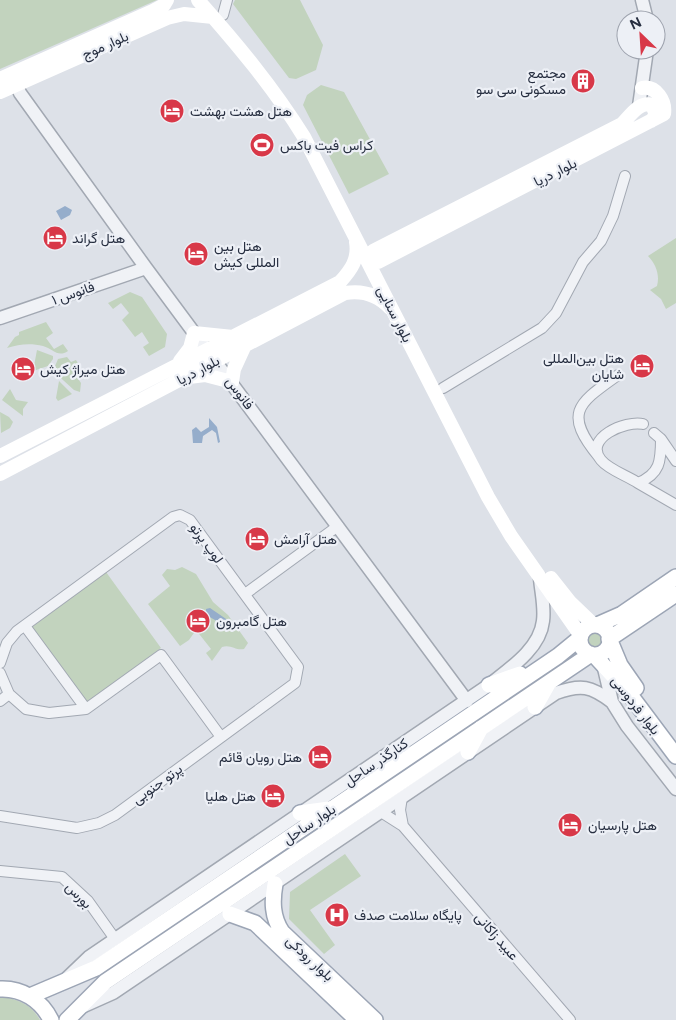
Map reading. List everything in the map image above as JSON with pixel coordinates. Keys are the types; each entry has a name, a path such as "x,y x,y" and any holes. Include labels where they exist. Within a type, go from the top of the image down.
{"main road":[{"name":"بلوار موج","path":"0,92 9,79 153,11 164,5 167,0"},
{"name":"بلوار سنایی","path":"198,0 218,16 277,80 312,132 442,388 518,531 570,602 596,625"},
{"name":"بلوار سنایی","path":"210,0 218,16 281,100 304,137 488,497 580,637"},
{"name":"بلوار موج","path":"9,79 167,18 184,14 218,16"},
{"path":"642,88 651,87 655,89 664,108 664,114 650,122"},
{"path":"639,106 645,104 652,105 656,115 650,122"},
{"name":"بلوار دریا","path":"544,171 622,124 639,106"},
{"name":"بلوار دریا","path":"376,257 544,171 650,122"},
{"name":"بلوار دریا","path":"239,341 340,282 350,272 357,257 354,234"},
{"name":"بلوار دریا","path":"0,456 177,364 211,355 345,293 355,291 371,294 385,303 394,313"},
{"path":"177,364 190,348 194,333 239,341 232,382 205,375 184,378"},
{"name":"بلوار دریا","path":"0,474 184,378 211,355"},
{"path":"676,577 622,614 584,629 580,637 581,646 596,658 603,652 609,640 676,594"},
{"path":"596,625 605,629 609,640"},
{"name":"بلوار ساحل","path":"30,996 60,985 96,968 542,666 580,637"},
{"name":"بلوار فردوسی","path":"609,640 620,665 676,741"},
{"name":"بلوار ساحل","path":"72,1015 105,982 482,726 548,683 596,658"},
{"name":"بلوار فردوسی","path":"596,658 676,756"},
{"path":"489,685 542,666"},
{"path":"535,707 548,683"},
{"path":"468,752 482,726"},
{"path":"300,814 332,808"},
{"path":"260,928 261,923 266,918 274,920 273,898 275,884"},
{"name":"بلوار رودکی","path":"230,914 250,920 260,928 357,1020"},
{"name":"بلوار رودکی","path":"274,920 288,938 375,1020"},
{"path":"1,988 18,991 30,996 45,1009 51,1020"}],"street":[{"path":"218,16 227,0"},
{"path":"639,106 646,60"},
{"name":"فانوس","path":"9,79 146,268 466,701"},
{"path":"442,388 542,328 556,313 583,262 601,241 614,216 625,176"},
{"name":"فانوس ۱","path":"0,318 146,268"},
{"path":"618,375 584,399 579,411 580,430 602,461 676,506"},
{"path":"602,461 597,450 597,444 603,437 620,426 630,423 643,424"},
{"path":"638,483 649,478 654,473 661,454 657,436 676,461"},
{"name":"لوپ پرتو","path":"0,663 7,643 25,626 173,517 180,515 190,520 298,667 295,683"},
{"path":"244,594 338,526"},
{"name":"کنارگذر ساحل","path":"60,985 89,957 489,685 529,650 541,629 543,619 540,578"},
{"path":"25,626 86,709"},
{"path":"0,673 4,697 34,712 49,713 86,709 161,655 222,737"},
{"path":"596,658 612,702 676,789"},
{"name":"پرتو جنوبی","path":"0,816 77,828 99,823 115,815 295,683"},
{"path":"72,1015 113,993 556,693 573,687 585,687 599,692 612,702"},
{"path":"402,797 400,810 403,826"},
{"name":"عبید زاکانی","path":"381,812 403,826 570,1020"},
{"name":"بورس","path":"0,871 62,877 88,901 115,939"}],"green space":[{"path":"0,0 157,0 0,69"},
{"path":"235,0 300,0 323,45 316,70 296,79 289,78 233,4"},
{"path":"321,85 344,92 389,174 349,194 303,105 307,95"},
{"path":"676,238 676,303 666,309 661,299 650,290 657,286 658,274 648,256"},
{"path":"130,292 142,297 167,334 165,347 149,356 143,347 149,343 142,332 135,337 122,320 129,313 121,303 113,309 108,303"},
{"path":"46,322 53,333 46,338 54,349 63,344 68,351 61,354 43,346 30,344 7,348 15,337 19,335 19,332"},
{"path":"37,350 53,356 53,359 48,366 33,371"},
{"path":"67,357 71,362 76,360 81,368 74,373 81,383 80,392 74,390 53,371 58,359"},
{"path":"59,381 72,394 58,401 56,398"},
{"path":"10,389 16,400 28,402 23,409 23,416 2,400"},
{"path":"0,412 9,417 13,422 10,428 1,433"},
{"path":"182,567 196,574 213,602 228,615 248,643 244,649 228,646 222,647 212,661 206,653 211,649 196,630 189,640 180,646 148,604 170,586 162,575 167,569 175,570"},
{"path":"106,572 161,648 87,703 32,627"},
{"path":"592,633 598,633 603,638 601,647 592,649 587,644 587,638"},
{"path":"345,854 361,876 310,910 335,945 324,954 289,919 290,892"},
{"path":"0,997 23,1003 33,1010 40,1020 0,1020"}],"water":[{"path":"65,206 72,210 70,215 61,220 56,211"},
{"path":"209,418 217,427 220,442 218,443 216,433 212,430 203,436 202,443 193,443 192,430 196,427 201,432 209,427"},
{"path":"210,608 229,621 228,629 221,630 215,620 206,615 206,609"}],"place":[{"name":"مجتمع مسکونی سی سو","path":"583,81"},
{"name":"هتل هشت بهشت","path":"172,111"},
{"name":"کراس فیت باکس","path":"262,145"},
{"name":"هتل گراند","path":"55,238"},
{"name":"هتل بین المللی کیش","path":"196,254"},
{"name":"هتل بین‌المللی شایان","path":"642,366"},
{"name":"هتل میراژ کیش","path":"23,369"},
{"name":"هتل آرامش","path":"257,539"},
{"name":"هتل گامبرون","path":"198,621"},
{"name":"هتل رویان قائم","path":"320,757"},
{"name":"هتل هلیا","path":"273,796"},
{"name":"هتل پارسیان","path":"570,825"},
{"name":"پایگاه سلامت صدف","path":"337,915"}]}
